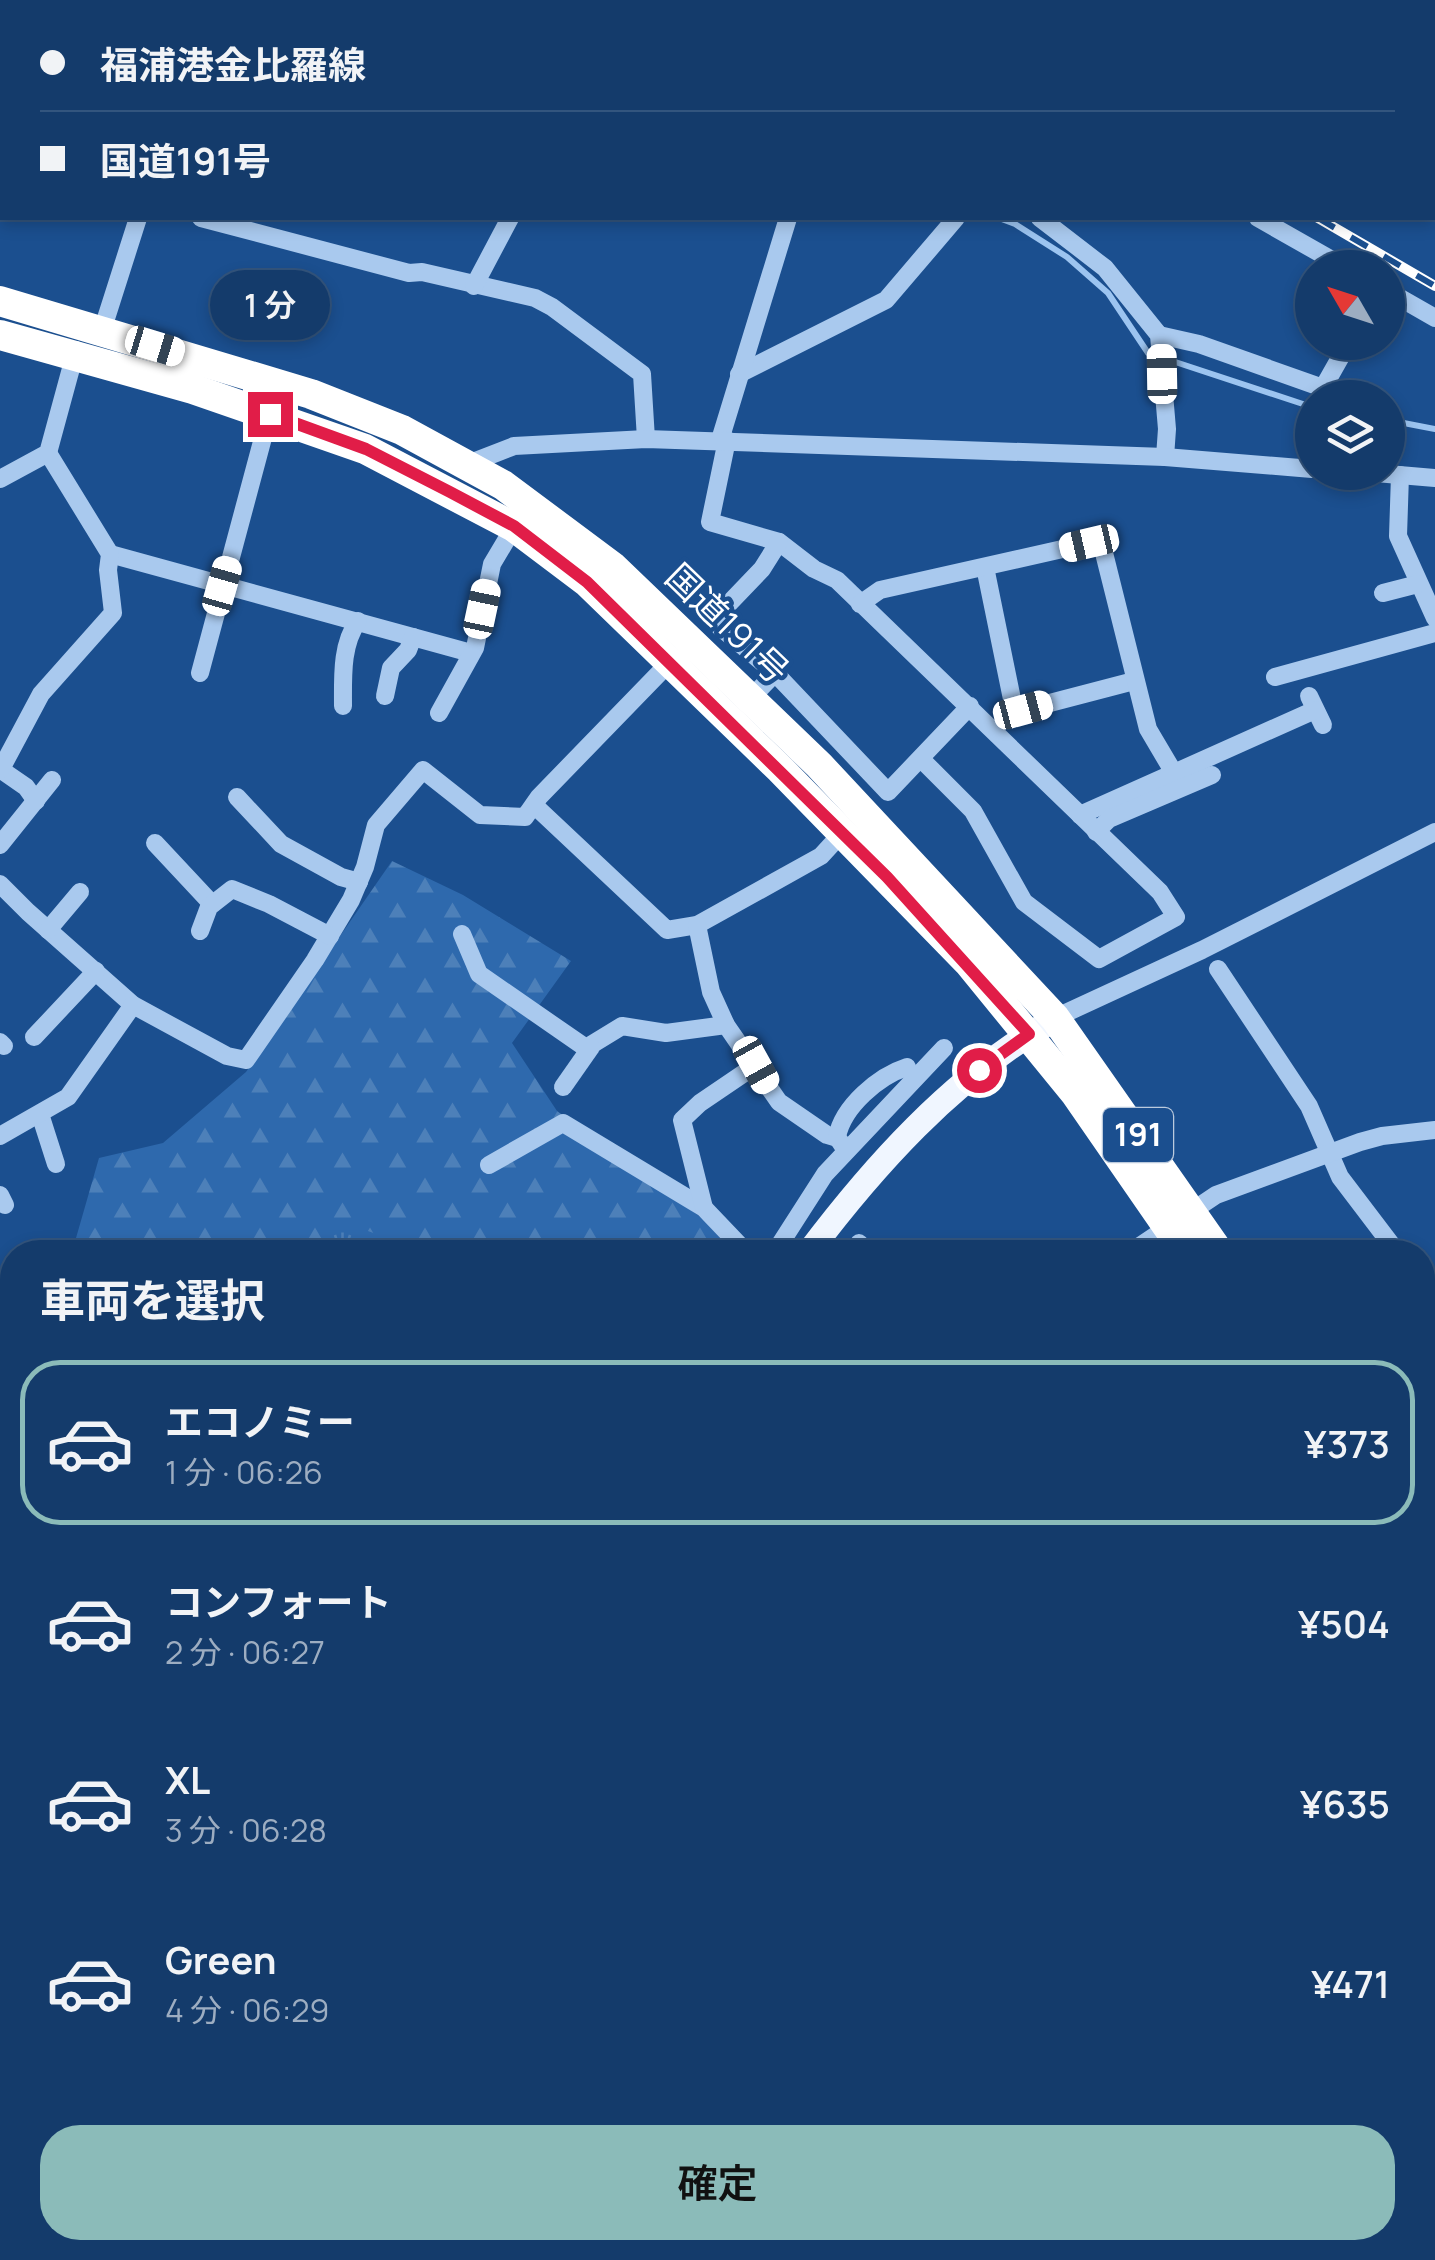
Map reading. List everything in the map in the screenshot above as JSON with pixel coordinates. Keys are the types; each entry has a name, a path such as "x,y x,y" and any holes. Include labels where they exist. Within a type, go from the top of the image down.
{"highway":[{"name":"国道191号","path":"0,302 277,383 402,430 468,464 613,567 751,698 967,920 1042,1026 1075,1093 1180,1219 1205,1240"},
{"name":"国道191号","path":"0,334 270,414 366,449 514,526 587,582 843,832 968,964 1042,1026"},
{"name":"国道191号","path":"1180,1219 1183,1240"}],"main road":[{"path":"818,1240 842,1208 979,1070 1042,1026"}],"street":[{"path":"0,480 48,453 75,355 93,328 137,220"},
{"path":"209,220 409,273 422,272 536,298 642,374 646,440"},
{"path":"474,286 509,220"},
{"path":"787,220 738,374 710,522 779,542 814,569 837,580 1160,892 1176,917 1099,959 1024,902 981,823 922,760"},
{"path":"738,374 886,300 954,220"},
{"path":"1043,220 1104,268 1160,341 1167,429 1165,457"},
{"path":"1262,220 1314,250"},
{"path":"1405,301 1435,318"},
{"path":"1160,341 1199,344 1323,388 1339,360"},
{"path":"200,672 277,383"},
{"path":"450,492 468,464 514,446 646,440 1165,457 1295,467"},
{"path":"36,801 26,787 1,768 41,694 112,612 110,554 48,453"},
{"path":"1405,475 1435,478"},
{"path":"1400,490 1398,536 1435,618"},
{"path":"439,714 476,648 492,564 514,526"},
{"path":"779,542 762,569 716,617 719,626 776,673 888,792 970,706"},
{"path":"860,604 880,590 1089,543 1102,545 1148,729 1174,773"},
{"path":"110,554 470,653"},
{"path":"985,567 1013,704 1023,710 1134,681"},
{"path":"1383,592 1418,584"},
{"path":"343,706 343,668 350,632 358,621"},
{"path":"1275,676 1435,632"},
{"path":"384,696 391,668 408,650 413,637"},
{"path":"0,884 134,1005 227,1056 246,1060 330,936 359,882 376,825 423,770 480,815 524,817 670,662"},
{"path":"751,698 776,673"},
{"path":"1080,815 1316,710"},
{"path":"1096,832 1109,819 1212,775"},
{"path":"0,845 52,780"},
{"path":"238,797 280,844 341,877 359,882"},
{"path":"534,805 668,930 697,925 821,856 843,832"},
{"path":"1042,1026 1435,832"},
{"path":"155,843 212,904"},
{"path":"200,931 212,904 232,889 330,936"},
{"path":"48,930 80,892"},
{"path":"697,925 711,992 726,1024 778,1102 842,1145"},
{"path":"462,934 480,974 590,1048"},
{"path":"1218,969 1310,1106 1340,1177 1388,1240"},
{"path":"34,1036 96,971"},
{"path":"0,1136 60,1103 76,1088 134,1005"},
{"path":"669,1044 698,1038 726,1024"},
{"path":"563,1087 590,1048 605,1034 622,1026 666,1033 726,1024"},
{"path":"783,1240 842,1145 878,1118 940,1051 923,1055 873,1108 878,1118 901,1146"},
{"path":"704,1208 682,1120 756,1065"},
{"path":"842,1145 840,1124 858,1102 886,1074 908,1068"},
{"path":"40,1114 56,1164"},
{"path":"489,1165 563,1123 704,1208 735,1240"},
{"path":"1148,1240 1216,1196 1382,1136 1435,1130"}],"green space":[{"path":"392,861 463,895 571,961 512,1043 557,1111 703,1219 722,1240 75,1240 99,1158 163,1143 246,1072"},
{"path":"343,1222 387,1240 321,1240"}],"waterway":[{"path":"1004,220 1067,257 1108,293 1148,353 1295,401"},
{"path":"1405,423 1435,429"}],"railway":[{"path":"1321,220 1435,286"}],"route":[{"path":"270,414 366,449 450,492 514,526 587,582 887,877 1029,1034 979,1070"}]}
